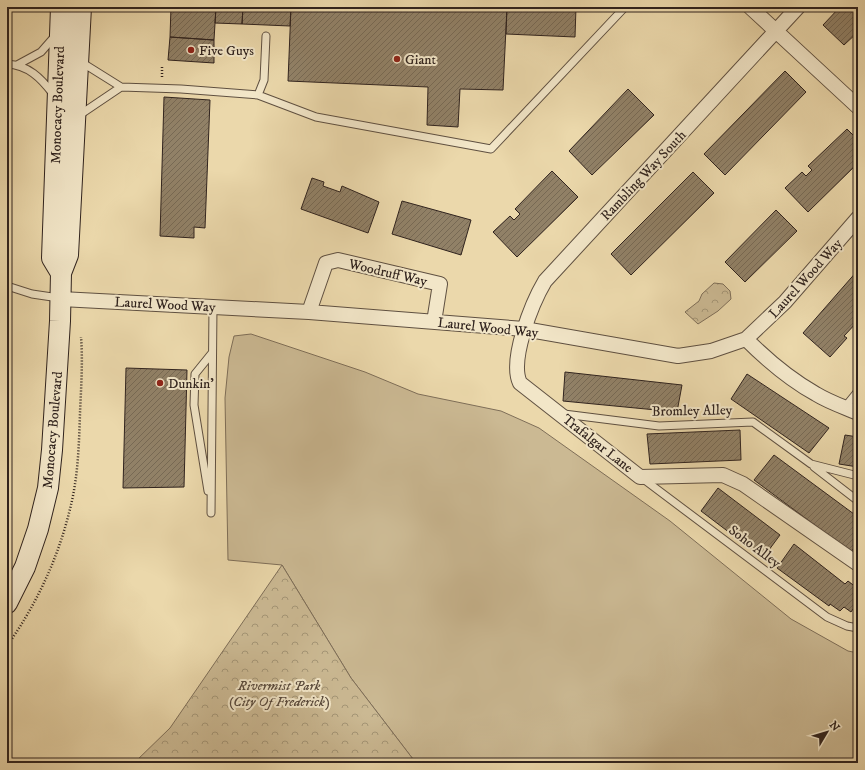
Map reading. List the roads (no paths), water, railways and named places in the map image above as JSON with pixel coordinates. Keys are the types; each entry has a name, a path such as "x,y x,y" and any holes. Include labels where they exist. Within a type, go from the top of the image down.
{"main road":[{"name":"Monocacy Boulevard","path":"61,7 52,258 61,273"},
{"name":"Monocacy Boulevard","path":"7,603 25,567 38,528 48,488 52,450 61,298 61,273 68,255 81,7"}],"street":[{"path":"750,7 858,107"},
{"name":"Rambling Way South","path":"524,329 536,297 545,281 798,7"},
{"name":"Laurel Wood Way","path":"61,298 309,312 524,329 678,356 711,351 746,339 785,302 858,218"},
{"name":"Woodruff Way","path":"309,312 326,263 338,260 440,284 434,322"},
{"name":"Trafalgar Lane","path":"524,329 516,369 517,377 520,383 640,477 723,476 743,484 858,564"},
{"path":"746,339 778,370 796,382 817,395 858,413"}],"lane":[{"path":"78,60 121,87 181,89 258,95 316,117 491,149 625,7"},
{"path":"16,65 41,52 60,30"},
{"path":"258,95 264,80 266,36"},
{"path":"7,64 16,65 41,78 57,100"},
{"path":"76,118 121,87"},
{"path":"8,290 61,298"},
{"path":"212,353 195,374 194,397 211,513 213,307"},
{"path":"845,407 858,392"},
{"name":"Bromley Alley","path":"560,413 659,426 753,422 811,464 858,501"},
{"name":"Bromley Alley","path":"811,464 858,476"},
{"name":"Soho Alley","path":"640,477 827,617 847,626 858,628"}],"place":[{"name":"Five Guys","path":"191,50"},
{"name":"Giant","path":"397,59"},
{"name":"Dunkin'","path":"160,383"}],"park label":[{"name":"Rivermist Park (City Of Frederick)","path":"279,694"}]}
